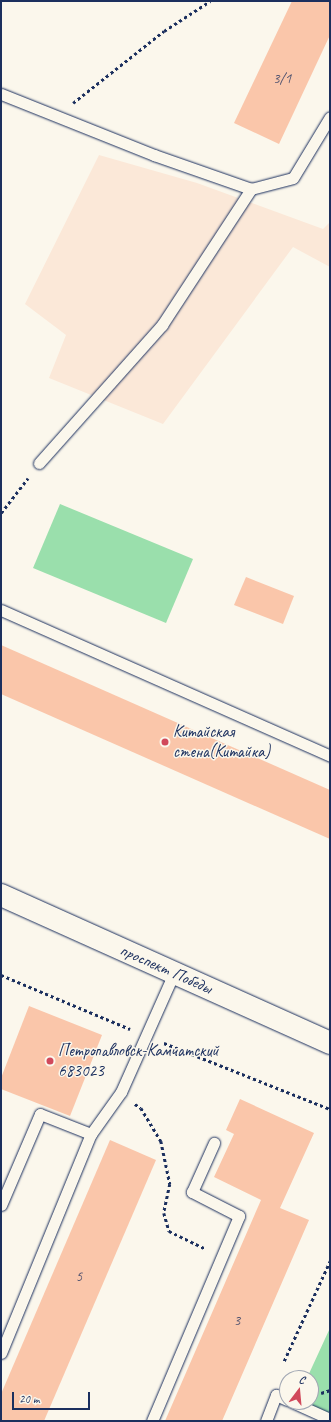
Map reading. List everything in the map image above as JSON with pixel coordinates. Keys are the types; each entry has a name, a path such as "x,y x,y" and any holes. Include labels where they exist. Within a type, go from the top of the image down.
{"main road":[{"name":"проспект Победы","path":"1,895 330,1043"}],"lane":[{"path":"1,94 154,155 251,189 293,178 330,118"},
{"path":"39,463 162,325 251,189"},
{"path":"1,610 330,756"},
{"path":"1,1353 91,1134 121,1092 174,972"},
{"path":"1,1205 40,1114 91,1134"},
{"path":"152,1421 239,1216 192,1192 214,1142"},
{"path":"266,1421 276,1395 279,1396"},
{"path":"311,1410 330,1418"}],"path":[{"path":"57,116 164,31 210,1"},
{"path":"1,513 39,463"},
{"path":"121,1092 141,1108 160,1141 170,1184 164,1213 169,1231 222,1257"},
{"path":"284,1361 330,1261"}],"shaded area":[{"path":"99,155 197,183 323,229 330,222 330,267 293,247 163,424 49,378 66,335 25,304"}],"green space":[{"path":"60,504 193,559 166,623 33,568"},
{"path":"330,1328 330,1419 312,1410 319,1410 319,1370 311,1370"}],"building":[{"path":"292,1 330,1 330,35 279,144 234,123"},
{"path":"246,577 294,596 283,624 234,605"},
{"name":"Китайская стена(Китайка)","path":"1,645 330,790 330,839 1,694"},
{"path":"29,1006 102,1035 70,1116 1,1089 1,1078"},
{"path":"240,1099 314,1133 280,1208 309,1220 222,1421 165,1421 261,1200 214,1177 234,1134 226,1130"},
{"path":"110,1140 156,1160 44,1421 1,1421 1,1394"}],"place":[{"name":"Китайская стена(Китайка)","path":"165,742"},
{"name":"Петропавловск-Камчатский 683023","path":"50,1061"}]}
